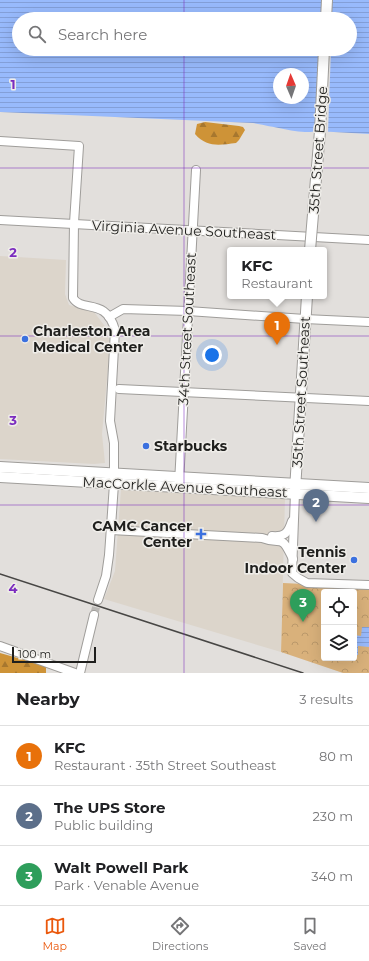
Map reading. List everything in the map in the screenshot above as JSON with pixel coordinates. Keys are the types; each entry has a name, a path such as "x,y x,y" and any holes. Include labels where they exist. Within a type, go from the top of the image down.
{"main road":[{"path":"326,12 327,0"},
{"name":"35th Street Bridge","path":"310,247 320,131 324,56"},
{"name":"35th Street Southeast","path":"295,493 307,299"},
{"name":"MacCorkle Avenue Southeast","path":"0,467 114,479"},
{"name":"MacCorkle Avenue Southeast","path":"0,477 179,482 296,483 369,488"},
{"name":"MacCorkle Avenue Southeast","path":"179,482 295,493 369,498"}],"street":[{"path":"0,141 79,146 74,223 72,298 77,303 100,309 104,312 114,325 116,337 110,421 114,443 114,479 111,530 106,576 98,600"},
{"name":"34th Street Southeast","path":"179,482 196,170"},
{"name":"Virginia Avenue Southeast","path":"0,220 369,240"},
{"path":"109,317 123,308 369,322"},
{"path":"119,389 369,401"},
{"name":"35th Street Southeast","path":"295,493 292,572 298,578 308,582 369,585"},
{"path":"262,538 266,536 282,536 289,529 294,516"},
{"path":"111,530 262,538 283,542 293,559"},
{"path":"80,673 94,615"},
{"path":"0,646 74,673"}],"shaded area":[{"path":"0,256 66,260 65,294 69,305 94,312 107,329 110,346 102,434 105,463 94,464 0,459"},
{"name":"CAMC Cancer Center","path":"121,489 285,498 281,652 104,599 115,571"}],"green space":[{"path":"205,122 239,126 243,127 245,130 236,143 219,145 209,144 204,142 195,134 197,124"},
{"path":"283,583 369,587 369,673 343,673 281,652"},
{"path":"0,653 46,666 46,673 0,673"}],"water":[{"path":"0,0 369,0 369,134 316,131 303,132 253,123 0,112"},
{"path":"362,627 369,627 369,647 358,646 357,655 357,635 361,636"}],"pier":[{"path":"321,56 331,56 328,132 316,131"}],"tunnel":[{"path":"94,615 98,600"}],"railway":[{"path":"0,574 303,673"}],"place":[{"name":"Charleston Area Medical Center","path":"25,339"},
{"name":"KFC","path":"277,345"},
{"name":"Starbucks","path":"146,446"},
{"name":"The UPS Store","path":"316,522"},
{"name":"CAMC Cancer Center","path":"201,534"},
{"name":"Tennis Indoor Center","path":"354,560"},
{"name":"Walt Powell Park","path":"303,622"}]}
